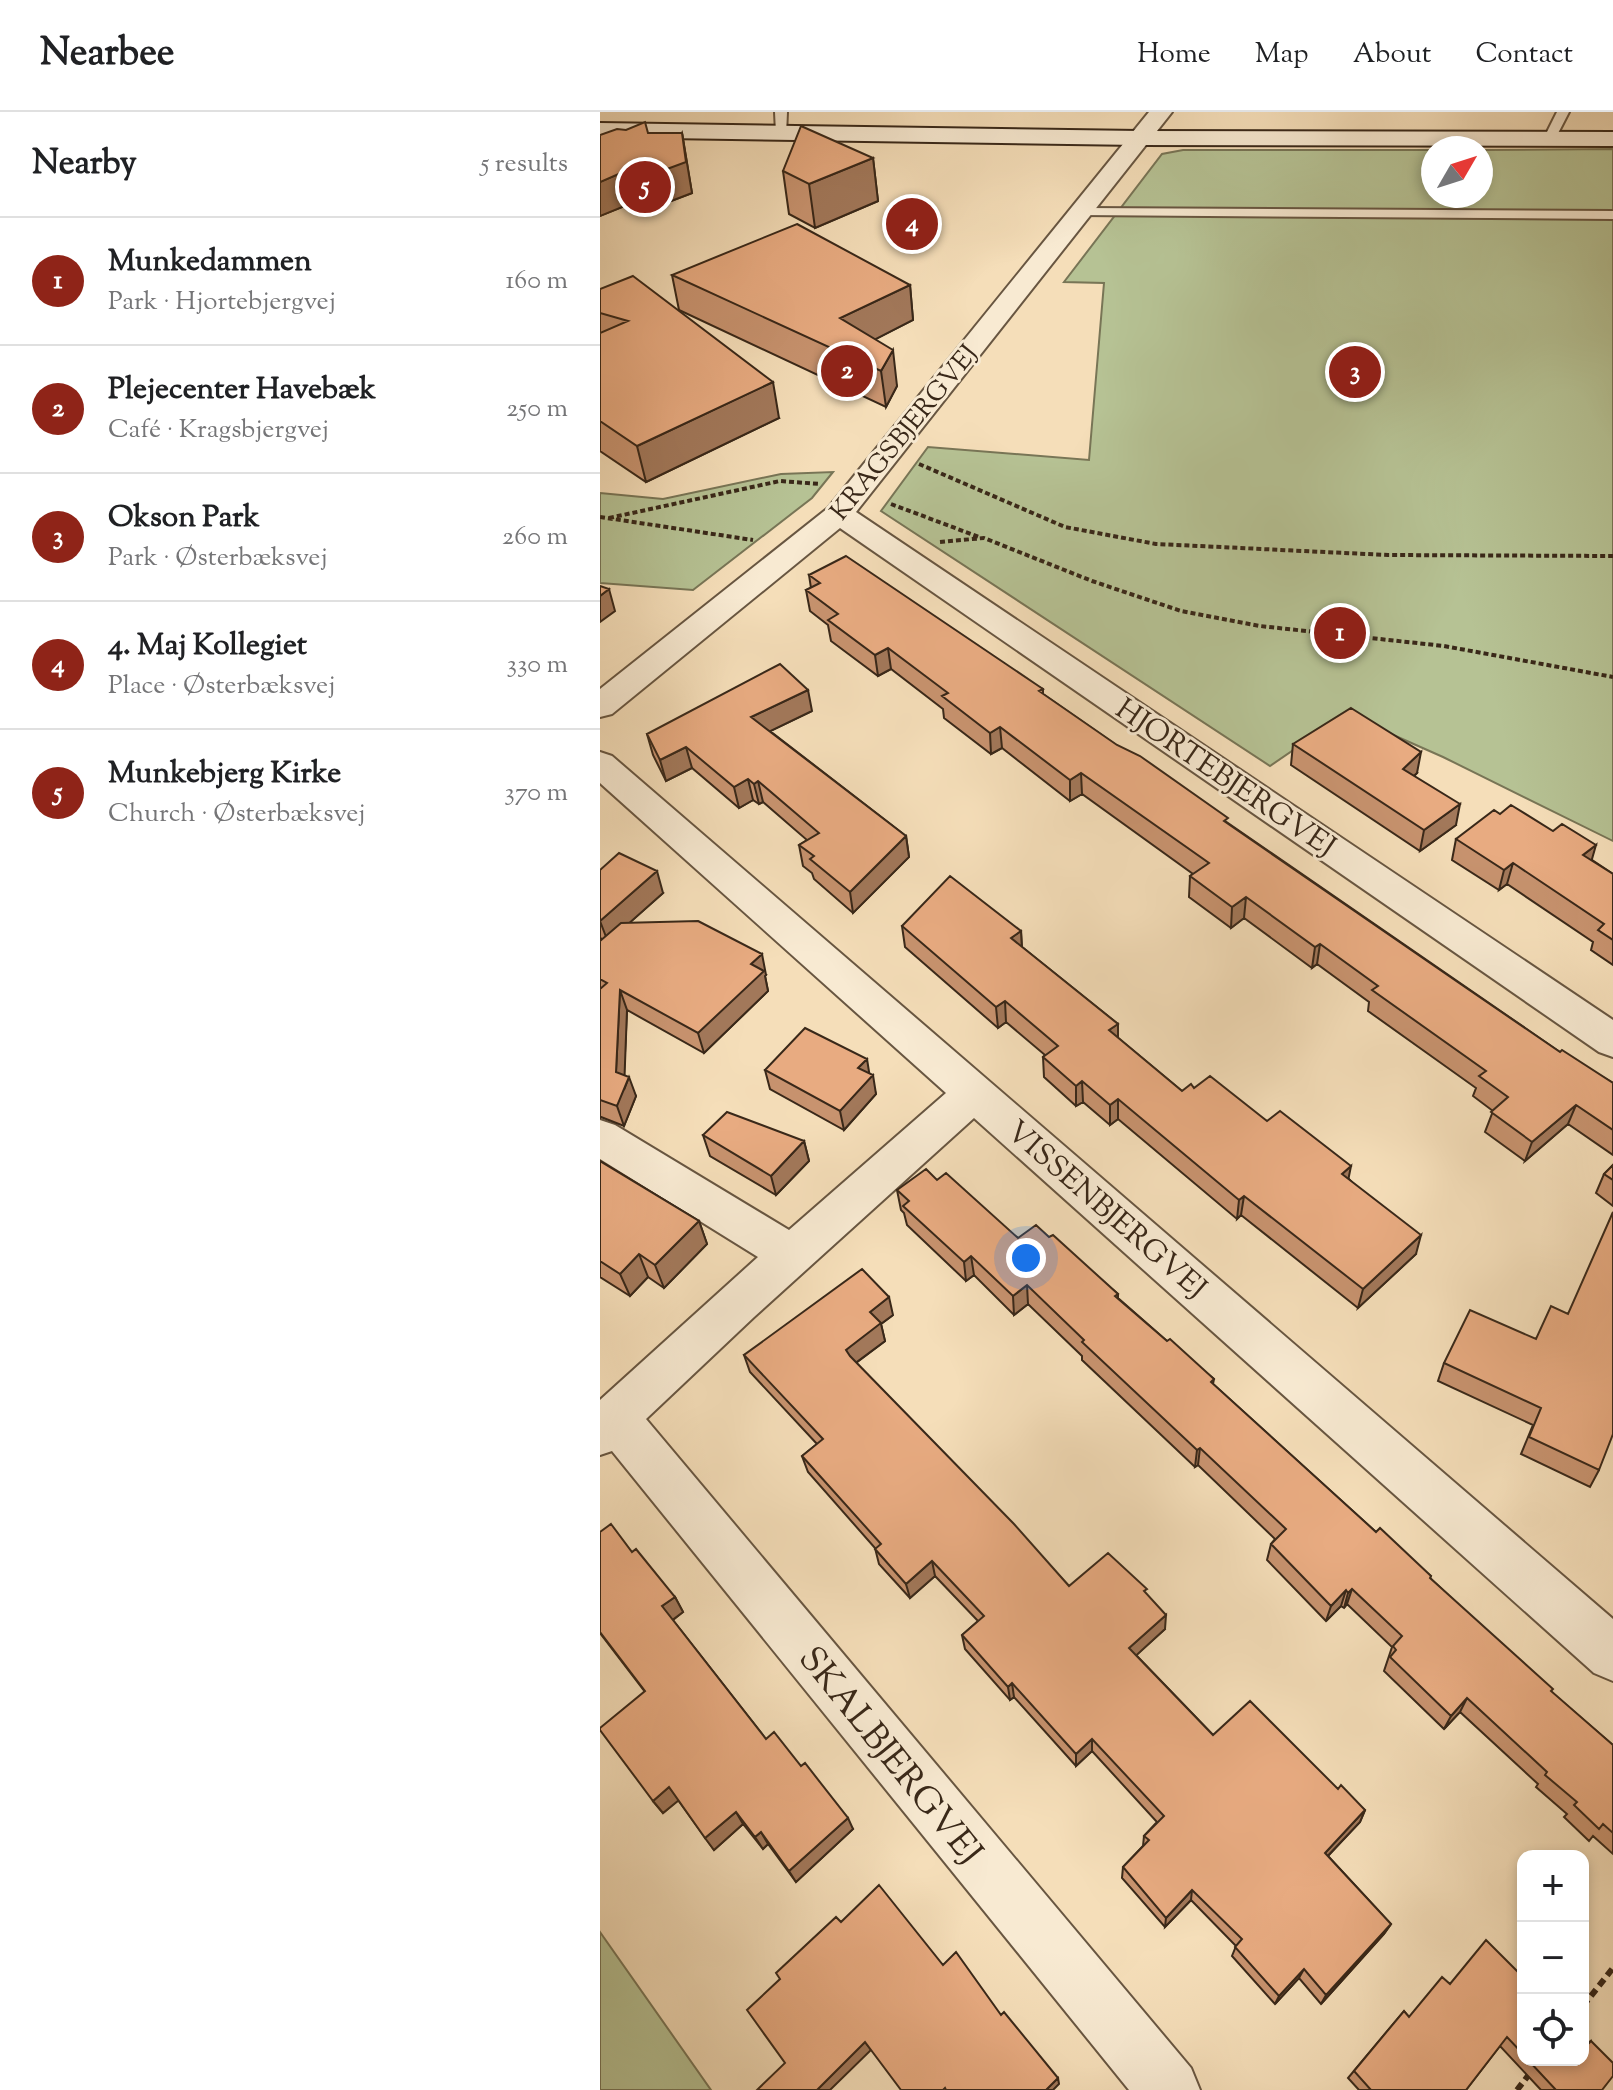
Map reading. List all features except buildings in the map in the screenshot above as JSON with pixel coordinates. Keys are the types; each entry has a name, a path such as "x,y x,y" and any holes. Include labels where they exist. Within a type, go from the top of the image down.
{"street":[{"name":"KRAGSBJERGVEJ","path":"600,706 839,514 1161,112"},
{"path":"600,130 782,122 1139,138 1613,139"},
{"name":"HJORTEBJERGVEJ","path":"839,514 1613,1041"},
{"name":"VISSENBJERGVEJ","path":"600,764 974,1093 1610,1641"},
{"path":"607,1425 790,1254 890,1172 974,1093"},
{"path":"600,1137 790,1254"},
{"name":"SKALBJERGVEJ","path":"607,1425 1169,2090"}],"lane":[{"path":"1550,138 1563,112"},
{"path":"1083,212 1613,215"}],"path":[{"path":"889,450 1053,523 1096,535 1156,544 1388,555 1613,556"},
{"path":"600,517 801,547"},
{"path":"887,547 984,538 1092,581 1181,611 1260,626 1444,646 1613,677"},
{"path":"1589,1998 1613,1968"},
{"path":"1517,2090 1536,2066"}],"green space":[{"path":"1613,149 1613,841 1443,757 1346,714 1270,766 881,511 928,447 1089,460 1104,283 1064,282 1162,154 1183,150 1421,150 1421,208 1493,208 1493,150"},
{"path":"833,472 812,498 693,590 600,583 600,493 663,499 781,474"},
{"path":"600,1932 711,2090 600,2090"}],"place":[{"name":"Munkebjerg Kirke","path":"645,187"},
{"name":"4. Maj Kollegiet","path":"912,224"},
{"name":"Plejecenter Havebæk","path":"847,371"},
{"name":"Okson Park","path":"1355,372"},
{"name":"Munkedammen","path":"1340,633"}]}
